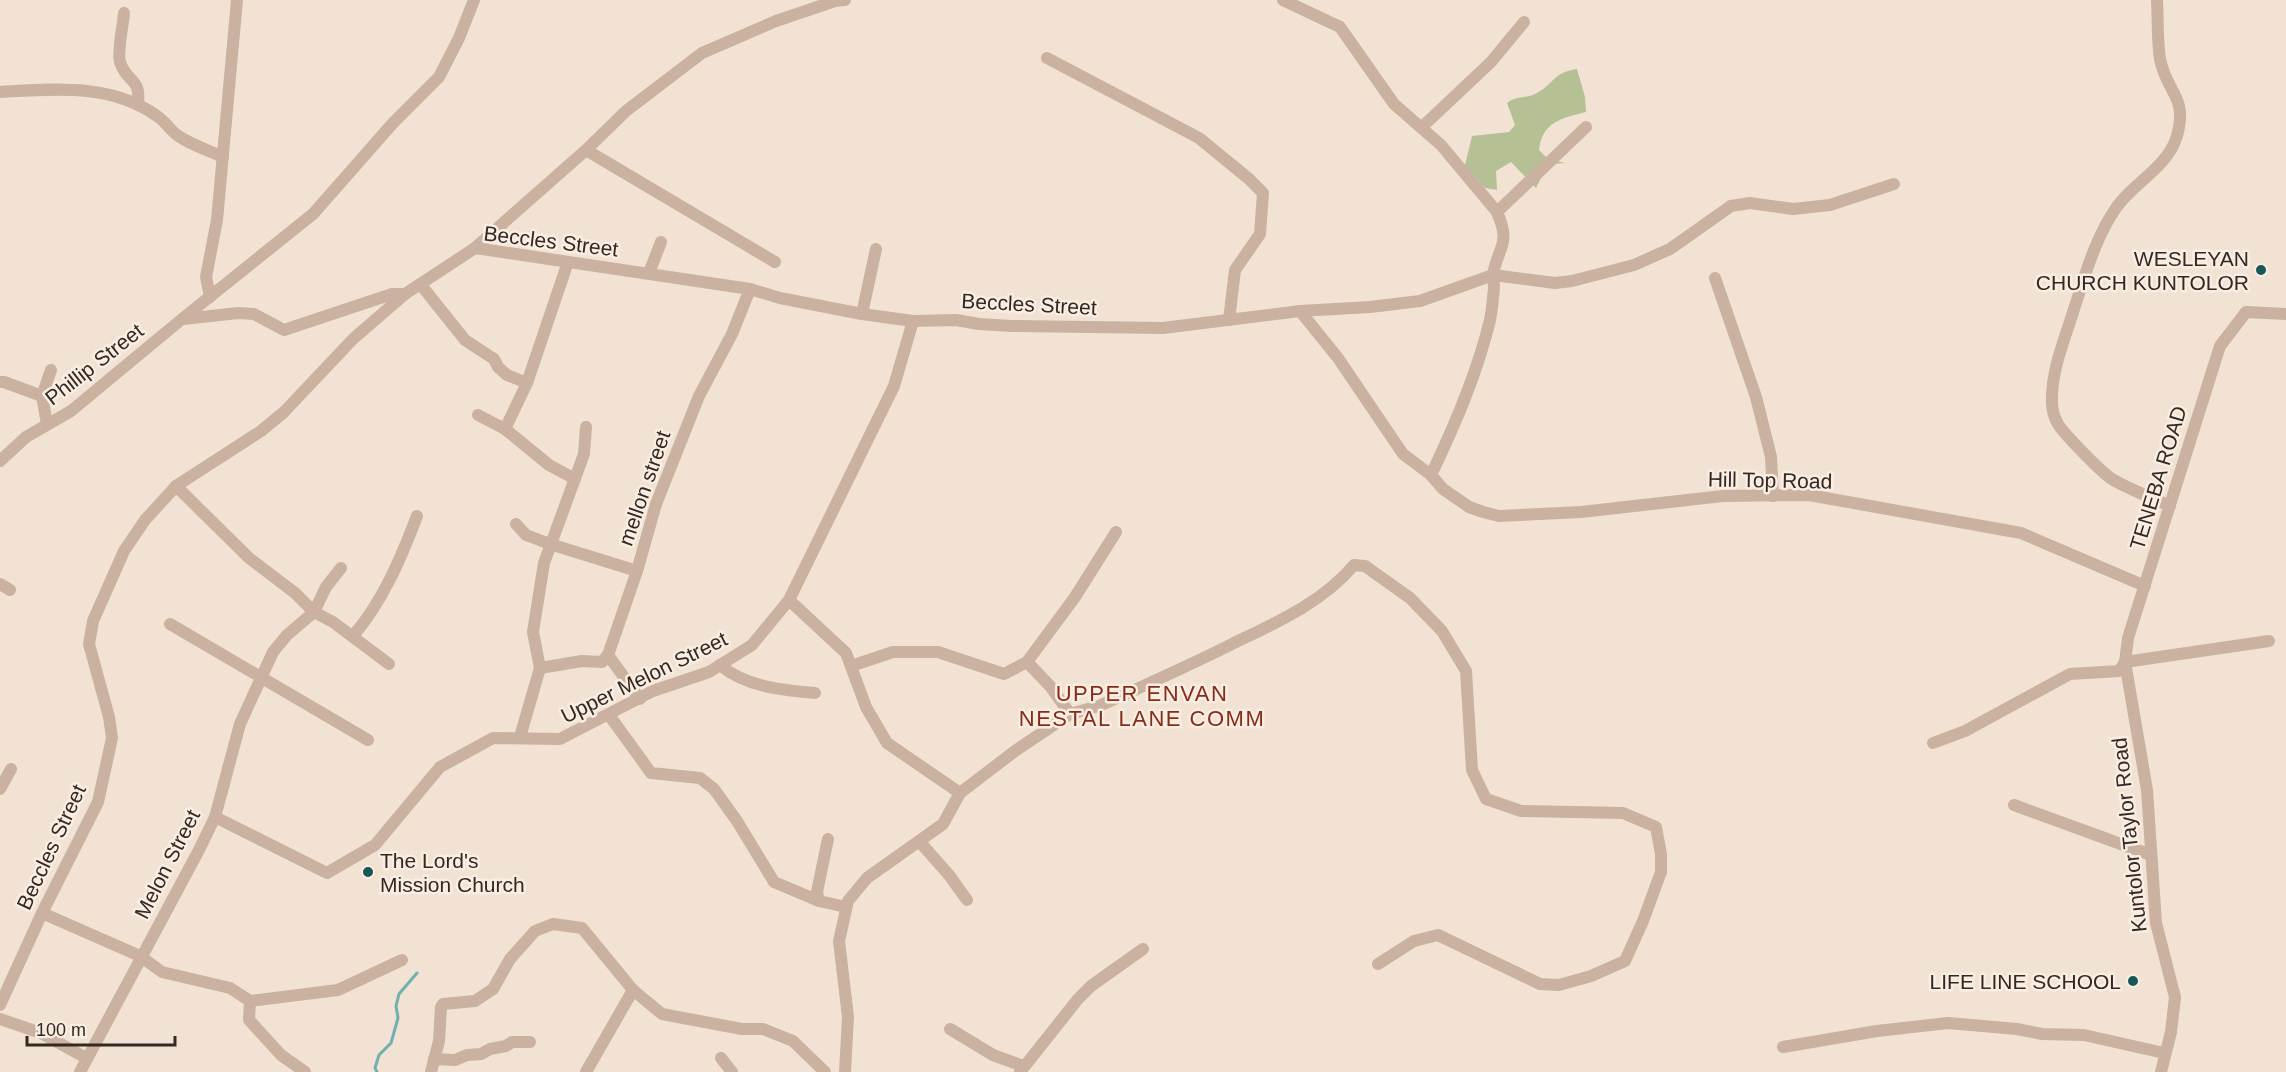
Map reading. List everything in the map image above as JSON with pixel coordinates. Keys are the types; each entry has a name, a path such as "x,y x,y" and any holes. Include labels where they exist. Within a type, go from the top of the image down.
{"street":[{"path":"210,297 206,277 217,220 237,0"},
{"name":"Phillip Street","path":"0,461 26,437 71,411 314,214 393,123 428,91 439,77 459,38 474,0"},
{"path":"475,248 647,93 702,53 776,21 844,0"},
{"path":"1283,0 1340,27 1394,104 1441,145 1497,212 1504,233 1504,243 1493,275 1494,287 1490,319 1466,398 1431,475"},
{"path":"2157,0 2160,57 2164,74 2178,98 2181,110 2176,140 2167,156 2122,199 2103,231 2088,267 2057,364 2052,403 2053,414 2059,425 2110,478 2170,506"},
{"path":"124,13 120,60 125,71 137,84 140,92 138,105"},
{"path":"1422,127 1491,63 1524,21"},
{"path":"1047,58 1199,138 1250,179 1263,193 1260,234 1235,270 1230,320"},
{"path":"0,92 63,88 96,91 138,105 158,117 186,141 224,157"},
{"path":"1497,212 1586,127"},
{"path":"586,150 775,262"},
{"path":"1493,275 1555,283 1572,281 1634,265 1670,249 1731,206 1750,203 1792,209 1830,205 1894,184"},
{"path":"649,273 661,242"},
{"name":"Beccles Street","path":"0,1005 42,913 98,802 112,738 109,717 89,644 93,621 124,551 145,520 176,486 261,431 284,412 353,339 405,294 475,248 750,289 780,298 862,314 913,321 956,320 1011,326 1163,328 1300,311 1370,307 1420,301 1493,275"},
{"path":"862,314 876,249"},
{"path":"505,429 527,383 568,262"},
{"path":"1715,278 1756,398 1771,457 1773,495"},
{"path":"421,285 465,340 494,359 498,367 507,375 527,383"},
{"name":"mellon street","path":"608,655 656,504 699,396 732,334 750,289"},
{"path":"182,319 238,313 254,314 284,330 384,297 405,294"},
{"name":"Hill Top Road","path":"1300,311 1338,358 1403,454 1431,475 1443,489 1469,507 1499,516 1581,512 1724,496 1809,495 2021,533 2145,586"},
{"name":"TENEBA ROAD","path":"2125,663 2128,638 2220,346 2246,312 2286,314"},
{"name":"Upper Melon Street","path":"215,817 327,873 375,844 440,767 493,738 560,739 653,692 709,672 752,645 789,600 894,386 913,321"},
{"path":"47,424 42,396 51,370"},
{"path":"0,382 42,396"},
{"path":"478,414 505,429 549,465 575,479"},
{"path":"520,737 540,668 533,632 544,563 584,454 586,427"},
{"path":"176,486 249,558 295,593 314,612 353,636 389,664"},
{"path":"353,636 362,626 400,563 417,516"},
{"path":"516,524 526,535 636,571"},
{"path":"851,666 893,652 938,652 1004,674 1027,662 1075,597 1116,532"},
{"path":"845,1072 848,1017 839,941 848,901 867,878 943,824 960,793 1015,751 1070,714 1099,706 1262,630 1306,606 1343,579 1354,565 1365,566 1410,598 1442,631 1466,672 1472,770 1486,799 1521,811 1623,813 1656,827 1661,854 1661,873 1625,961 1591,976 1559,985 1540,984 1438,934 1414,941 1378,964"},
{"path":"314,612 326,587 341,568"},
{"path":"789,600 846,653 866,707 887,743 960,793"},
{"name":"Melon Street","path":"80,1072 215,817 240,724 273,652 287,635 314,612"},
{"path":"170,624 368,740"},
{"path":"1933,743 1965,731 2070,674 2119,671 2125,663 2269,641"},
{"path":"540,668 582,661 602,662 608,655 640,699"},
{"path":"1027,662 1050,686 1070,714"},
{"name":"Kuntolor Taylor Road","path":"2125,663 2147,790 2156,924 2175,997 2171,1032 2161,1072"},
{"path":"720,665 731,674 759,684 815,693"},
{"path":"609,714 651,773 700,778 714,789 774,882 819,901 846,907"},
{"path":"0,789 11,769"},
{"path":"2014,806 2151,855"},
{"path":"819,901 817,892 828,839"},
{"path":"919,841 949,875 967,900"},
{"path":"42,913 140,956 162,972 230,988 250,1000 338,990 402,960"},
{"path":"431,1072 440,1041 443,1004 475,1001 493,989 510,959 535,930 553,924 582,928 633,990 662,1014 742,1029 764,1029 793,1041 825,1072"},
{"path":"950,1029 993,1055 1022,1069 1091,986 1143,949"},
{"path":"586,1072 633,990"},
{"path":"250,1000 249,1020 281,1055 305,1072"},
{"path":"0,1019 41,1033 86,1058"},
{"path":"1783,1047 1877,1031 1948,1023 2017,1029 2042,1034 2084,1035 2164,1053"},
{"path":"434,1059 455,1060 467,1055 480,1054 489,1048 506,1046 512,1042 530,1042"},
{"path":"721,1058 732,1072"}],"green space":[{"path":"1577,69 1585,97 1586,112 1561,119 1549,127 1544,133 1539,150 1548,159 1565,163 1553,164 1543,174 1536,188 1511,162 1496,171 1497,190 1485,188 1465,165 1472,136 1509,132 1515,125 1507,103 1535,94 1562,73"}],"waterway":[{"path":"377,1072 375,1068 379,1055 391,1043 398,1018 396,1006 399,994 417,973"}],"place":[{"name":"WESLEYAN CHURCH KUNTOLOR","path":"2261,270"},
{"name":"The Lord's Mission Church","path":"368,872"},
{"name":"LIFE LINE SCHOOL","path":"2133,981"}],"district":[{"name":"UPPER ENVAN NESTAL LANE COMM","path":"1142,706"}]}
